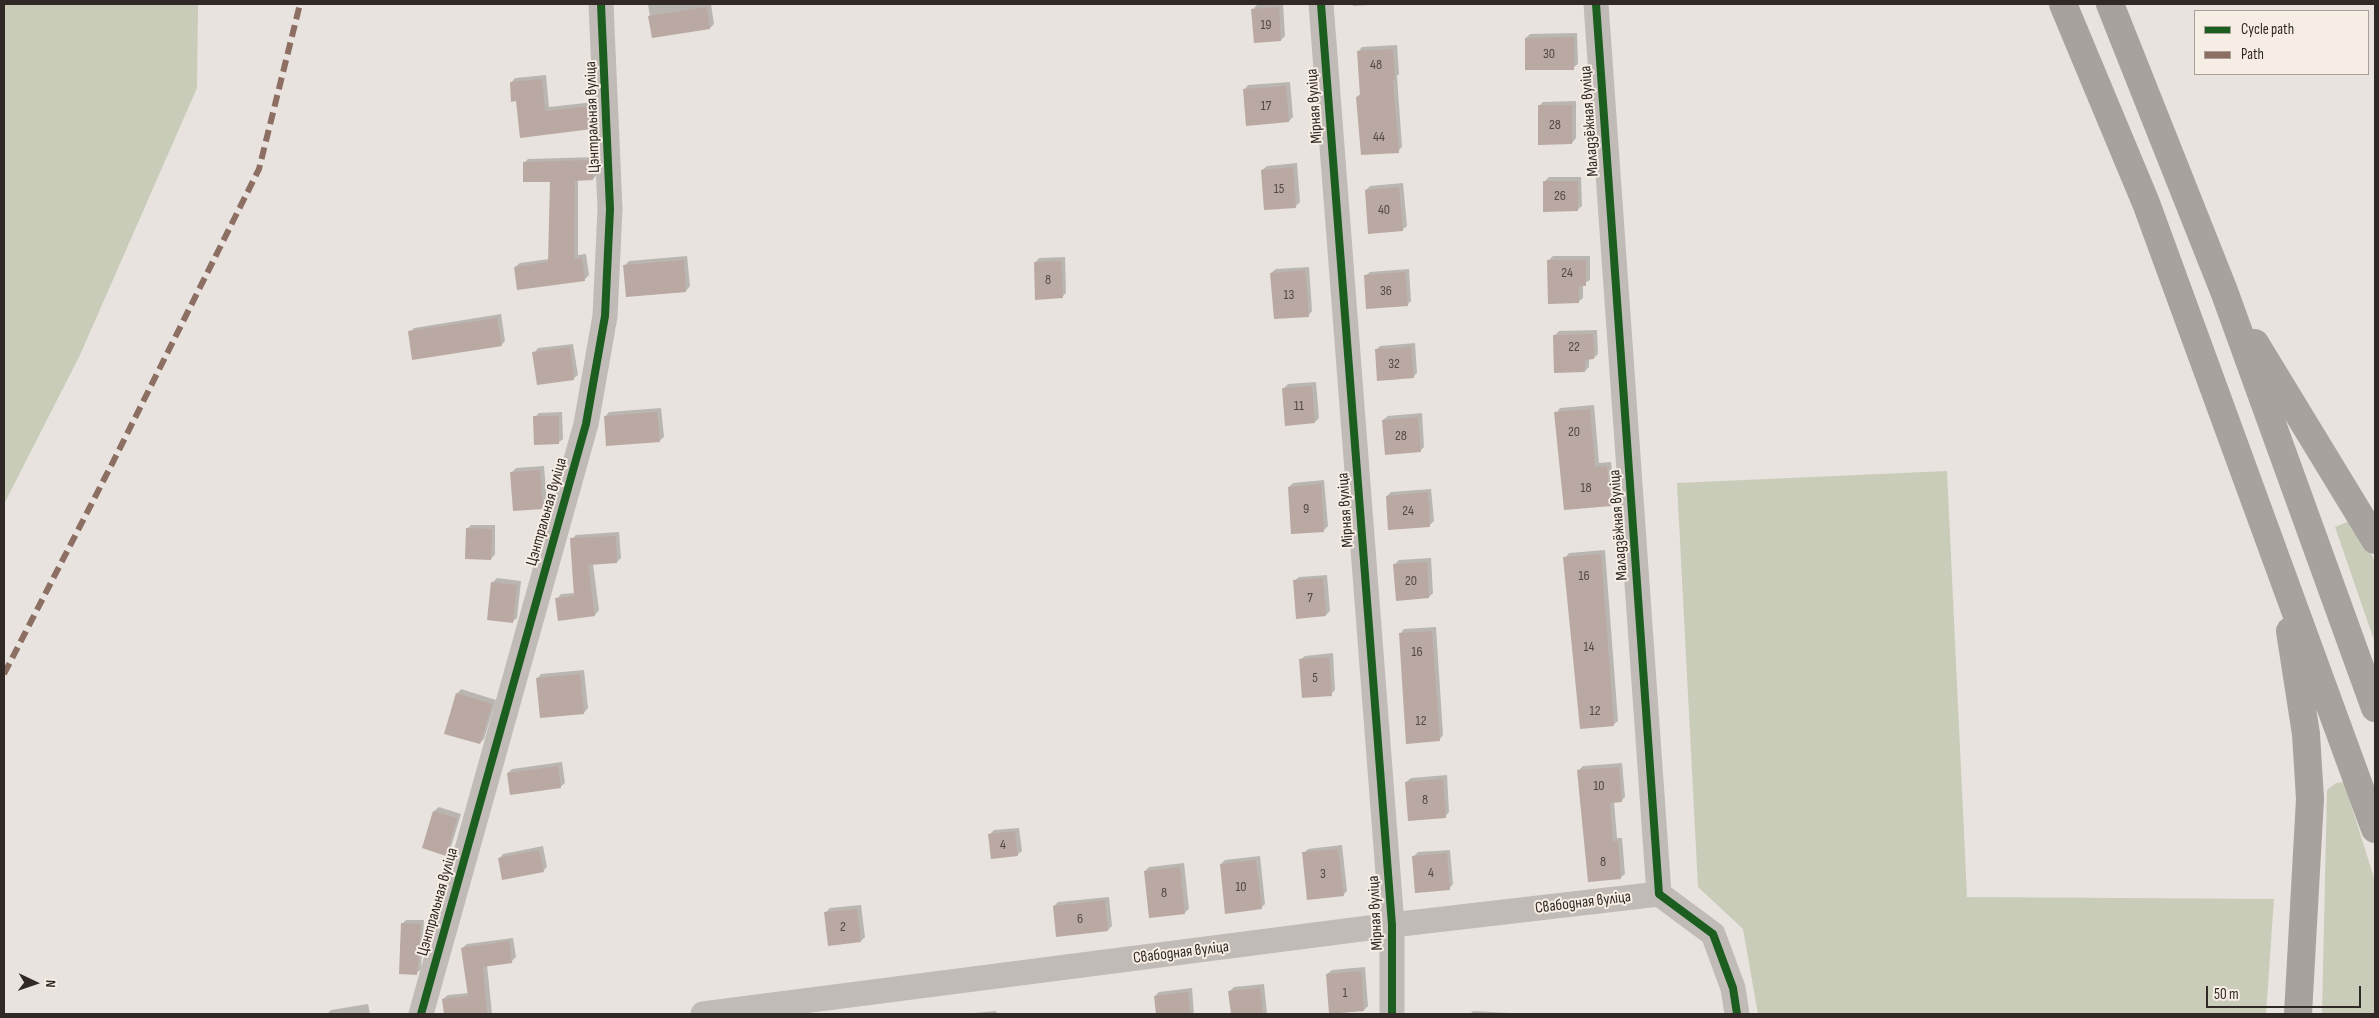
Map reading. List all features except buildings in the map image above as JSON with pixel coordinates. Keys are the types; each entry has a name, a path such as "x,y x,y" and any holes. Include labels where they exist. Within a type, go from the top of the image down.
{"highway":[{"path":"2063,4 2146,203 2274,546 2375,828"},
{"path":"2110,4 2224,292 2375,708"},
{"path":"2224,292 2375,540"},
{"path":"2274,546 2298,676 2306,734 2310,799 2298,1014"}],"street":[{"name":"Цэнтральная вуліца","path":"421,1014 586,424 605,316 610,208 601,4"},
{"name":"Мірная вуліца","path":"1321,4 1392,925 1392,1014"},
{"name":"Маладзёжная вуліца","path":"1596,4 1659,894"},
{"name":"Свабодная вуліца","path":"703,1014 1392,925 1659,894"},
{"path":"1659,894 1713,934 1733,988 1737,1014"}],"green space":[{"path":"4,4 198,4 197,88 80,355 4,504"},
{"path":"1947,471 1967,897 2274,899 2266,1014 1758,1014 1743,929 1698,887 1677,483"},
{"path":"2352,520 2375,561 2375,643 2335,527"},
{"path":"2344,782 2375,881 2375,1014 2322,1014 2327,790 2336,783"}],"marked path":[{"path":"4,674 112,464 259,169 300,4"}],"cycle path":[{"path":"421,1014 586,424 605,316 610,209 601,4"},
{"path":"1321,4 1392,925 1392,1014"},
{"path":"1596,4 1659,894 1713,934 1733,988 1737,1014"}]}
